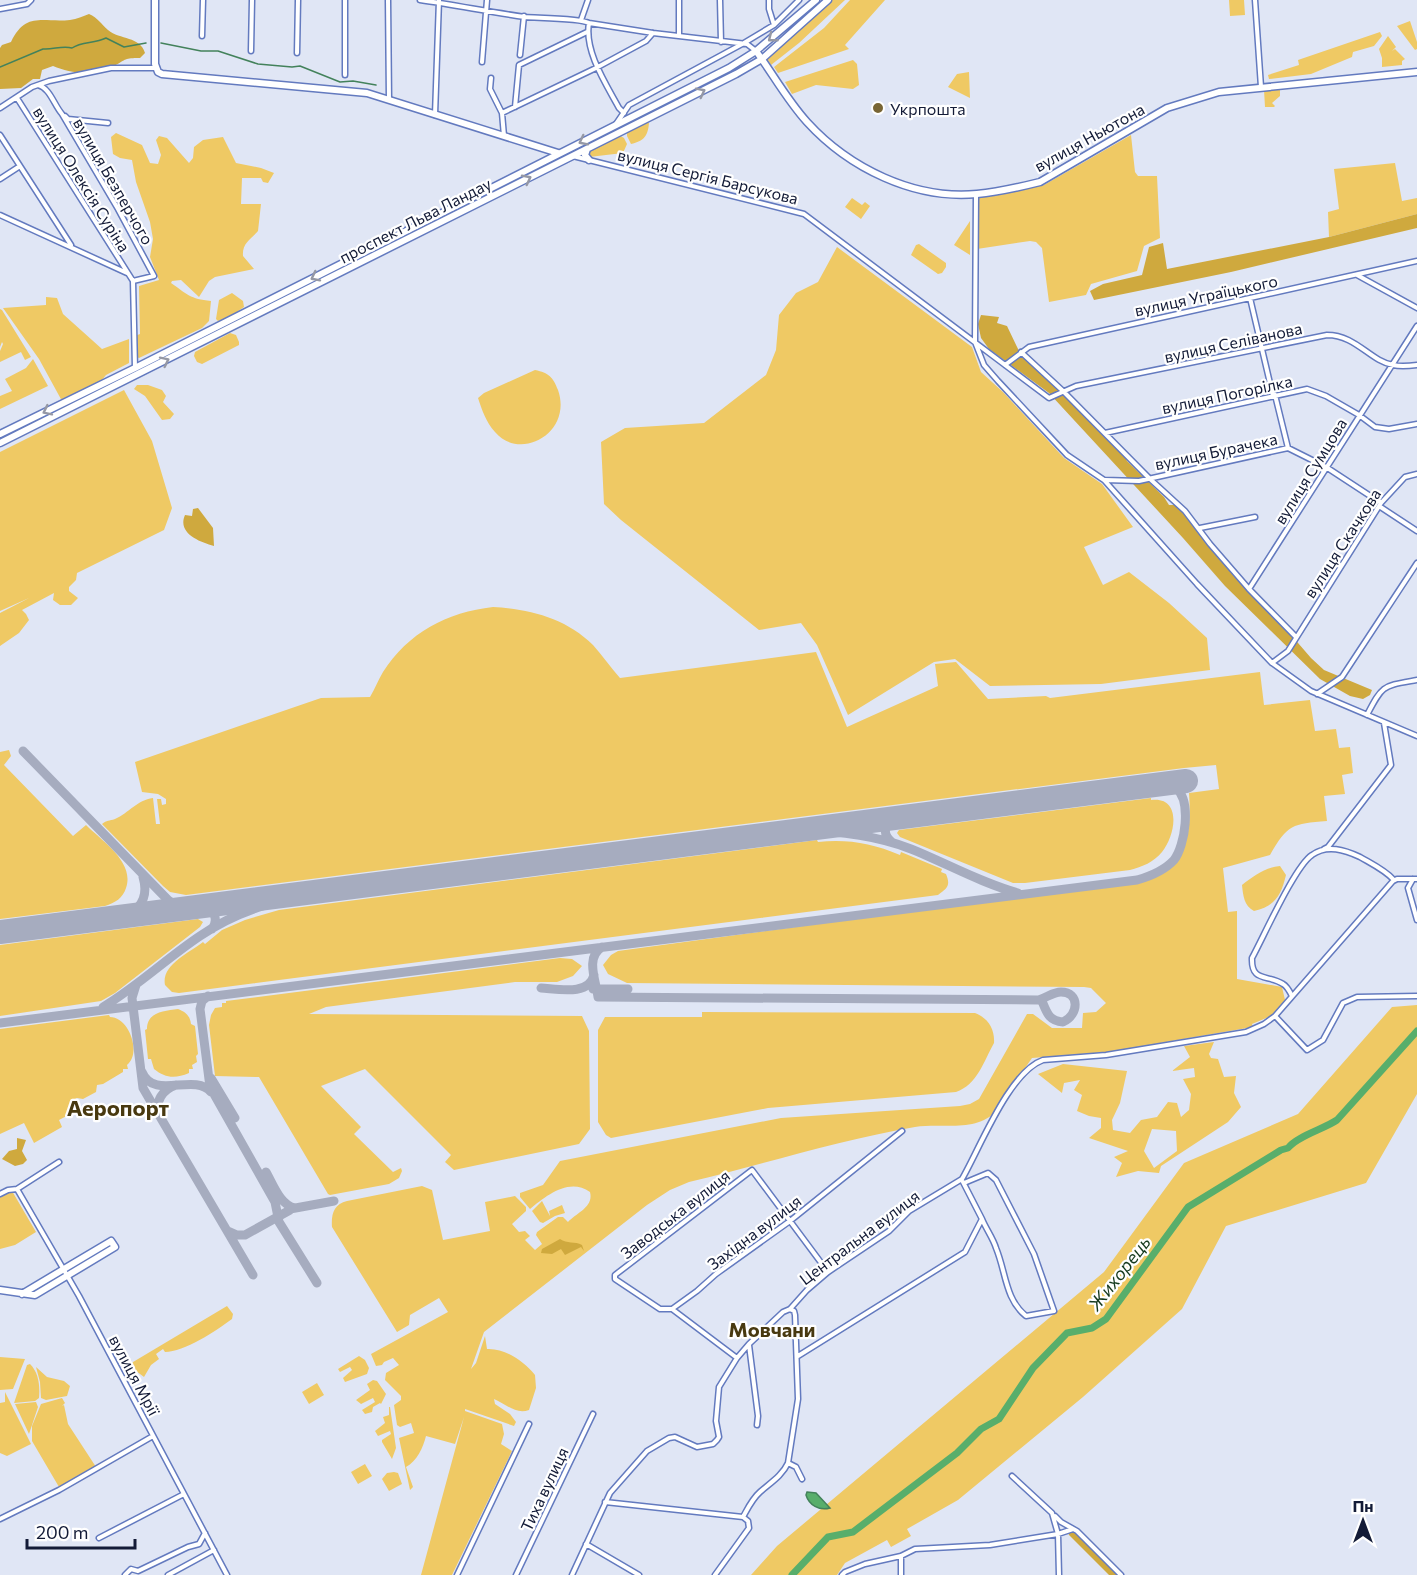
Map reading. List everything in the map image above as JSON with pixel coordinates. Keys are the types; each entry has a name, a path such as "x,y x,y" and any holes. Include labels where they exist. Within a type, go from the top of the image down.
{"main road":[{"path":"155,0 157,70 168,76 355,91 573,156"},
{"name":"проспект Льва Ландау","path":"0,434 729,68 756,51 816,0"},
{"name":"проспект Льва Ландау","path":"0,443 736,74 762,59 828,0"},
{"name":"вулиця Ньютона","path":"756,51 806,121 831,146 847,158 893,180 924,190 976,194 1018,188 1040,182 1167,108 1219,92 1417,72"},
{"path":"586,149 585,155 589,160"},
{"path":"495,185 499,194"},
{"path":"191,339 195,347"},
{"path":"0,1290 22,1294 35,1295 115,1247 111,1241 22,1294"}],"street":[{"path":"0,9 27,4 31,0"},
{"path":"202,36 203,0"},
{"path":"251,51 252,0"},
{"path":"297,53 298,0"},
{"path":"345,0 345,75"},
{"path":"388,0 388,100"},
{"path":"420,0 439,1 524,16 581,20 653,33 744,43 756,51"},
{"path":"482,62 487,0"},
{"path":"581,20 588,0"},
{"path":"679,0 679,36"},
{"path":"720,0 721,42"},
{"path":"769,0 774,25"},
{"path":"616,124 629,105 774,25 799,0"},
{"path":"1254,0 1261,87"},
{"path":"435,115 439,1"},
{"path":"520,55 524,16"},
{"path":"589,23 587,32 596,68 619,108 624,112"},
{"path":"515,107 519,64 587,32"},
{"path":"502,113 596,68 646,41 653,33"},
{"path":"0,108 32,87 49,81 111,68 157,70"},
{"path":"491,78 490,89 502,113 504,136"},
{"name":"вулиця Безперчого","path":"38,85 47,90 53,104 62,114 154,276 133,281"},
{"name":"вулиця Олексія Суріна","path":"16,98 133,281"},
{"path":"62,114 68,119 108,123"},
{"path":"0,135 72,247"},
{"path":"0,146 5,143"},
{"name":"вулиця Сергія Барсукова","path":"573,156 804,214 1049,398"},
{"path":"0,179 20,166"},
{"path":"976,194 975,342 984,364 1067,455 1104,480 1197,584 1272,663 1296,682 1317,694 1417,736"},
{"path":"0,215 128,273"},
{"name":"вулиця Уграїцького","path":"1005,365 1029,347 1417,261"},
{"path":"1356,275 1417,308"},
{"path":"133,281 135,368"},
{"path":"1251,298 1261,347 1288,448"},
{"name":"вулиця Сумцова","path":"1249,589 1417,326"},
{"name":"вулиця Селіванова","path":"1049,398 1077,386 1327,335 1348,339 1390,365"},
{"path":"1022,352 1185,511 1249,589 1296,637"},
{"path":"1390,365 1417,365"},
{"name":"вулиця Погорілка","path":"1105,434 1274,396 1312,390 1359,415 1375,427 1382,429 1417,424"},
{"name":"вулиця Бурачека","path":"1104,480 1139,481 1288,448 1326,467 1417,531"},
{"name":"вулиця Скачкова","path":"1272,663 1288,651 1380,504 1404,477 1417,474"},
{"path":"1200,528 1255,517"},
{"path":"1317,694 1342,677 1417,563"},
{"path":"1367,715 1380,691 1386,686 1417,680"},
{"path":"1292,996 1284,984 1257,975 1252,968 1252,958 1295,875 1311,855 1328,847 1391,765 1384,722"},
{"path":"1320,851 1337,848 1382,869 1394,880 1415,879"},
{"path":"1415,879 1408,888 1417,920"},
{"path":"798,1356 965,1252 982,1219 963,1181 993,1119 1012,1089 1028,1070 1043,1060 1106,1055 1246,1032 1264,1024 1275,1016 1394,880"},
{"path":"1275,1016 1307,1050 1323,1040 1343,1003 1357,997 1417,996"},
{"name":"Західна вулиця","path":"672,1309 790,1221 902,1131"},
{"path":"0,1194 17,1189 60,1162"},
{"name":"Заводська вулиця","path":"672,1309 660,1309 615,1279 615,1275 752,1170 790,1221"},
{"name":"Центральна вулиця","path":"605,1502 640,1458 663,1440 675,1437 698,1447 712,1444 717,1440 719,1437 716,1421 719,1387 748,1344 783,1312 790,1309 828,1272 889,1231 909,1211 963,1181 988,1173 996,1179 1034,1254 1054,1311 1026,1316 1018,1309 1004,1278 997,1250 982,1219"},
{"name":"вулиця Мрії","path":"17,1189 67,1277 227,1575"},
{"path":"790,1221 828,1272"},
{"path":"672,1309 737,1358"},
{"path":"743,1517 752,1501 774,1481 788,1463 798,1398 795,1315 790,1309"},
{"path":"748,1344 758,1416 757,1425"},
{"name":"Тиха вулиця","path":"516,1575 593,1414"},
{"path":"457,1575 530,1424"},
{"path":"0,1519 59,1490 153,1436"},
{"path":"788,1463 796,1467 802,1479"},
{"path":"1012,1476 1061,1522 1073,1528 1120,1575"},
{"path":"99,1538 184,1494"},
{"path":"572,1575 605,1502 743,1517 748,1521 749,1528 715,1575"},
{"path":"1052,1513 1058,1534 1059,1575"},
{"path":"842,1575 865,1564 901,1556 915,1549 990,1545 1058,1534 1073,1528"},
{"path":"125,1575 131,1569 138,1571 188,1547 200,1544 205,1533"},
{"path":"586,1544 639,1575"},
{"path":"168,1575 214,1550"},
{"path":"901,1556 901,1575"}],"shaded area":[{"path":"830,0 845,0 799,43 771,65 766,57 816,15"},
{"path":"850,0 885,0 845,45 849,49 778,73 774,67 824,28"},
{"path":"1229,0 1244,0 1245,15 1230,16"},
{"path":"89,14 113,33 139,44 145,53 140,58 128,59 91,73 68,71 53,66 42,70 40,79 33,79 21,88 0,89 0,48 11,42 23,26 36,20 70,20"},
{"path":"1410,21 1417,42 1415,50 1397,26"},
{"path":"1380,32 1382,36 1374,46 1353,52 1352,57 1311,74 1269,79 1268,75 1299,65 1298,60"},
{"path":"1388,36 1396,47 1392,51 1395,49 1405,59 1402,65 1382,67 1379,49"},
{"path":"853,60 857,64 859,85 853,89 816,85 792,94 785,82"},
{"path":"746,63 731,73 576,151 575,149"},
{"path":"969,72 970,98 948,87 957,74"},
{"path":"1280,89 1280,96 1272,103 1275,106 1265,107 1264,90"},
{"path":"649,123 646,135 631,144 627,131"},
{"path":"116,133 142,145 150,163 158,164 161,155 156,140 159,136 167,138 189,163 193,158 194,147 203,140 223,137 236,163 274,173 268,183 263,182 261,178 242,178 241,204 261,204 258,231 247,242 243,252 243,256 254,269 215,277 209,281 199,297 181,280 172,281 171,283 189,295 211,301 209,321 202,328 139,358 135,356 135,336 140,334 139,286 159,280 150,257 153,239 150,222 136,182 132,160 113,154 111,137"},
{"path":"619,135 627,144 623,153 589,157 587,151"},
{"path":"1131,135 1135,172 1138,176 1157,176 1160,238 1144,246 1137,271 1091,284 1086,295 1049,302 1042,248 1036,242 977,249 977,198 1044,185"},
{"path":"1395,163 1402,201 1417,198 1417,214 1329,237 1328,212 1339,209 1334,169"},
{"path":"490,193 196,343 195,342"},
{"path":"852,198 862,205 865,202 870,206 861,219 845,207"},
{"path":"1417,214 1417,228 1231,272 1094,300 1090,291 1103,284 1142,275 1149,247 1163,243 1167,269 1329,237"},
{"path":"970,221 970,255 954,245"},
{"path":"919,244 946,263 942,273 938,274 911,255 916,245"},
{"path":"837,247 972,347 981,372 1003,392 1064,458 1102,484 1133,527 1084,547 1103,585 1129,572 1169,603 1207,638 1210,670 1101,684 990,686 955,659 934,662 848,715 817,645 801,623 759,630 604,504 601,442 625,428 704,423 766,375 776,350 779,315 796,293 818,282"},
{"path":"232,293 243,301 244,307 228,318 218,321 216,319 219,300"},
{"path":"46,297 57,298 63,314 102,349 129,339 129,363 106,375 101,381 62,401 39,359 3,308 46,305"},
{"path":"0,309 31,357 25,360 21,352 0,362 0,351 3,344 2,342 0,347"},
{"path":"981,315 999,317 997,323 1007,326 1019,351 1046,375 1124,455 1169,505 1175,505 1196,525 1311,658 1324,670 1372,690 1370,695 1363,699 1350,696 1320,679 1225,586 1049,393 989,349 981,338 978,324"},
{"path":"230,333 236,335 239,345 202,364 197,362 195,352"},
{"path":"33,359 48,386 0,409 0,396 12,391 5,379 26,368"},
{"path":"535,370 547,374 558,390 561,405 558,419 542,438 530,443 518,444 506,441 489,424 478,398 484,393"},
{"path":"137,385 148,385 162,390 166,396 163,402 174,414 170,419 162,420 145,396 134,389"},
{"path":"124,390 152,441 172,508 164,530 77,573 76,580 69,587 69,591 78,598 71,605 60,605 53,600 54,593 22,610 29,620 19,633 0,646 0,613 29,598 0,611 0,452"},
{"path":"198,508 213,528 214,546 191,536 184,527 185,515 192,516 193,509"},
{"path":"493,607 533,613 571,628 593,645 620,678 816,652 847,727 938,686 935,664 956,662 988,699 1046,696 1050,698 1260,672 1264,705 1310,700 1315,731 1336,729 1339,748 1350,747 1353,773 1342,775 1345,794 1324,796 1327,821 1298,825 1287,831 1270,855 1223,868 1228,912 1237,911 1237,979 1282,987 1285,1000 1271,1016 1252,1024 1253,1027 1108,1052 1032,1058 994,1113 977,1123 915,1127 887,1132 689,1182 670,1190 647,1205 484,1332 471,1369 476,1363 485,1336 487,1349 507,1353 520,1360 531,1370 535,1375 536,1388 529,1410 515,1410 494,1399 495,1404 510,1414 516,1422 514,1426 465,1409 465,1411 502,1424 504,1434 501,1444 512,1451 452,1575 421,1575 464,1417 455,1444 426,1436 419,1454 406,1467 413,1487 410,1490 399,1438 414,1433 411,1423 400,1427 397,1425 394,1405 401,1400 401,1396 385,1380 386,1373 399,1365 393,1358 376,1366 371,1354 448,1312 439,1298 410,1315 409,1325 397,1332 332,1227 333,1214 339,1204 422,1186 432,1190 443,1240 490,1231 485,1202 515,1196 526,1207 526,1211 512,1224 519,1232 525,1231 530,1236 525,1240 535,1250 542,1244 536,1235 537,1232 558,1217 563,1217 568,1222 587,1206 591,1197 590,1192 582,1188 566,1187 530,1209 520,1197 520,1193 543,1185 560,1161 781,1118 970,1104 979,1099 1027,1014 1033,1014 1052,1028 1082,1028 1083,1013 1096,1012 1106,1003 1091,988 1084,987 627,983 608,974 603,965 611,955 618,951 1144,880 1170,864 1184,846 1189,822 1189,793 1219,789 1216,765 1184,768 186,895 170,892 102,824 115,819 142,801 153,798 156,824 160,824 157,799 161,799 162,805 166,804 166,799 158,794 142,792 135,762 321,698 370,697 393,658 417,636 445,619"},
{"path":"9,750 11,756 4,765 73,836 86,825 122,861 128,878 125,892 118,900 105,906 0,919 0,752"},
{"path":"1151,798 1151,800 1161,800 1168,804 1172,810 1171,836 1167,845 1155,859 1130,870 1013,883 900,837 897,833 899,830"},
{"path":"817,840 818,842 859,843 900,855 901,852 942,869 941,872 946,874 947,886 938,895 179,993 172,992 165,985 167,971 203,942 205,944 222,930 245,920 279,910"},
{"path":"1280,866 1286,875 1282,889 1272,903 1254,911 1246,903 1242,885 1260,872"},
{"path":"198,919 203,922 200,927 115,993 101,1001 0,1016 0,945"},
{"path":"560,958 572,959 582,966 573,976 557,982 515,982 326,1007 309,1014 582,1016 589,1031 590,1129 579,1144 454,1170 445,1162 451,1155 365,1069 321,1086 361,1127 354,1134 393,1172 401,1168 402,1171 399,1178 389,1184 330,1195 259,1077 215,1076 209,1025 215,1008 222,1007 222,1003 226,1001"},
{"path":"1417,1005 1417,1094 1366,1183 1226,1226 1182,1309 1083,1397 958,1500 907,1529 911,1536 891,1547 887,1540 845,1563 837,1575 751,1575 777,1546 1104,1272 1184,1163 1298,1114 1392,1007"},
{"path":"178,1009 187,1014 191,1024 195,1026 198,1054 197,1062 192,1065 193,1069 189,1069 189,1073 170,1077 154,1069 151,1059 148,1059 145,1030 150,1019 157,1013"},
{"path":"702,1012 975,1013 990,1025 994,1043 975,1078 956,1092 768,1108 611,1138 606,1135 598,1122 598,1030 605,1017 702,1017"},
{"path":"109,1015 123,1023 131,1036 133,1052 127,1065 128,1069 123,1069 123,1072 97,1085 96,1092 83,1099 77,1098 71,1101 76,1111 59,1120 62,1127 34,1143 24,1123 0,1134 0,1029"},
{"path":"1214,1042 1209,1054 1211,1058 1218,1059 1224,1077 1236,1076 1234,1093 1241,1107 1228,1122 1161,1166 1159,1173 1138,1171 1116,1177 1122,1163 1114,1157 1128,1151 1089,1138 1101,1128 1101,1118 1077,1111 1082,1095 1074,1090 1080,1080 1064,1083 1062,1093 1038,1074 1063,1064 1127,1071 1120,1103 1112,1120 1113,1130 1130,1133 1141,1120 1157,1117 1168,1102 1177,1103 1181,1117 1189,1110 1191,1094 1183,1079 1195,1077 1194,1068 1172,1071 1190,1057 1184,1046","holes":["1152,1129 1176,1131 1177,1151 1154,1168 1144,1151"]},
{"path":"17,1138 26,1140 22,1151 27,1160 15,1166 2,1159 9,1151 17,1149"},
{"path":"12,1191 36,1232 15,1245 0,1249 0,1196"},
{"path":"542,1201 550,1216 549,1211 562,1205 565,1213 543,1223 540,1222 532,1211"},
{"path":"560,1239 582,1245 584,1251 581,1247 565,1255 561,1249 552,1254 541,1253 542,1249"},
{"path":"227,1306 233,1314 232,1319 209,1335 181,1349 165,1352 163,1349 156,1354 159,1359 151,1365 144,1377 128,1365"},
{"path":"359,1356 365,1360 369,1368 367,1374 345,1382 343,1378 352,1370 350,1367 340,1372 338,1369"},
{"path":"0,1357 25,1359 13,1389 0,1390"},
{"path":"30,1364 38,1380 39,1398 35,1401 14,1403 27,1365"},
{"path":"36,1367 47,1377 64,1381 70,1386 67,1396 46,1400 41,1398"},
{"path":"373,1380 377,1381 386,1394 381,1404 373,1407 372,1412 365,1414 362,1410 375,1402 373,1398 361,1404 356,1400 370,1390 367,1384"},
{"path":"317,1383 324,1395 309,1404 302,1392"},
{"path":"5,1392 31,1444 7,1456 0,1453 0,1403 5,1402"},
{"path":"62,1398 68,1424 96,1467 59,1487 32,1441 32,1426 41,1404"},
{"path":"36,1402 38,1407 29,1434 15,1404"},
{"path":"389,1407 396,1448 392,1459 382,1442 391,1434 390,1431 378,1436 375,1431 385,1423 383,1417 389,1415"},
{"path":"365,1464 372,1476 358,1484 351,1472"},
{"path":"387,1473 398,1473 402,1484 389,1491 382,1479"},
{"path":"807,1492 816,1493 830,1508 822,1509 812,1504 807,1499"},
{"path":"1066,1527 1072,1529 1118,1575 1109,1575 1069,1535"}],"waterway":[{"path":"0,67 43,49 72,48 106,38 124,47 146,43"},
{"path":"161,43 201,51 218,51 258,64 300,66 340,82 353,81 376,85"},
{"name":"Жихорець","path":"792,1575 828,1537 853,1532 957,1453 981,1429 999,1419 1033,1368 1067,1333 1092,1328 1106,1319 1188,1207 1298,1140 1337,1120 1417,1031"}],"taxiway":[{"path":"23,751 168,900 186,908"},
{"path":"0,1023 1137,880 1157,873 1170,864 1178,853 1184,834 1185,813 1181,794 1172,786 1158,784"},
{"path":"893,843 889,840 886,829 889,823 896,818"},
{"path":"789,831 835,832 866,836 896,844 1018,893"},
{"path":"130,915 138,907 145,894 143,877"},
{"path":"103,1007 214,927 243,913 320,891"},
{"path":"203,906 213,912 215,922 212,929"},
{"path":"602,947 597,951 593,963 598,997 1038,1000 1042,1001 1052,1018 1063,1022 1072,1014 1075,1004 1072,996 1061,992 1038,1000"},
{"path":"541,988 580,989 591,982 594,975"},
{"path":"136,985 132,998 143,1088 157,1112"},
{"path":"593,989 628,989"},
{"path":"208,996 202,1001 200,1009 210,1087 275,1202 279,1222 317,1283"},
{"path":"142,1072 155,1085 195,1085 211,1092"},
{"path":"211,1078 235,1118"},
{"path":"176,1085 161,1097 158,1105 159,1115 253,1275"},
{"path":"266,1172 285,1203 295,1208"},
{"path":"290,1209 334,1201"},
{"path":"228,1231 237,1235 245,1235 290,1210"}],"runway":[{"path":"0,932 1186,781"}],"place":[{"name":"Укрпошта","path":"878,108"}],"district":[{"name":"Аеропорт","path":"118,1107"},
{"name":"Мовчани","path":"772,1329"}]}
